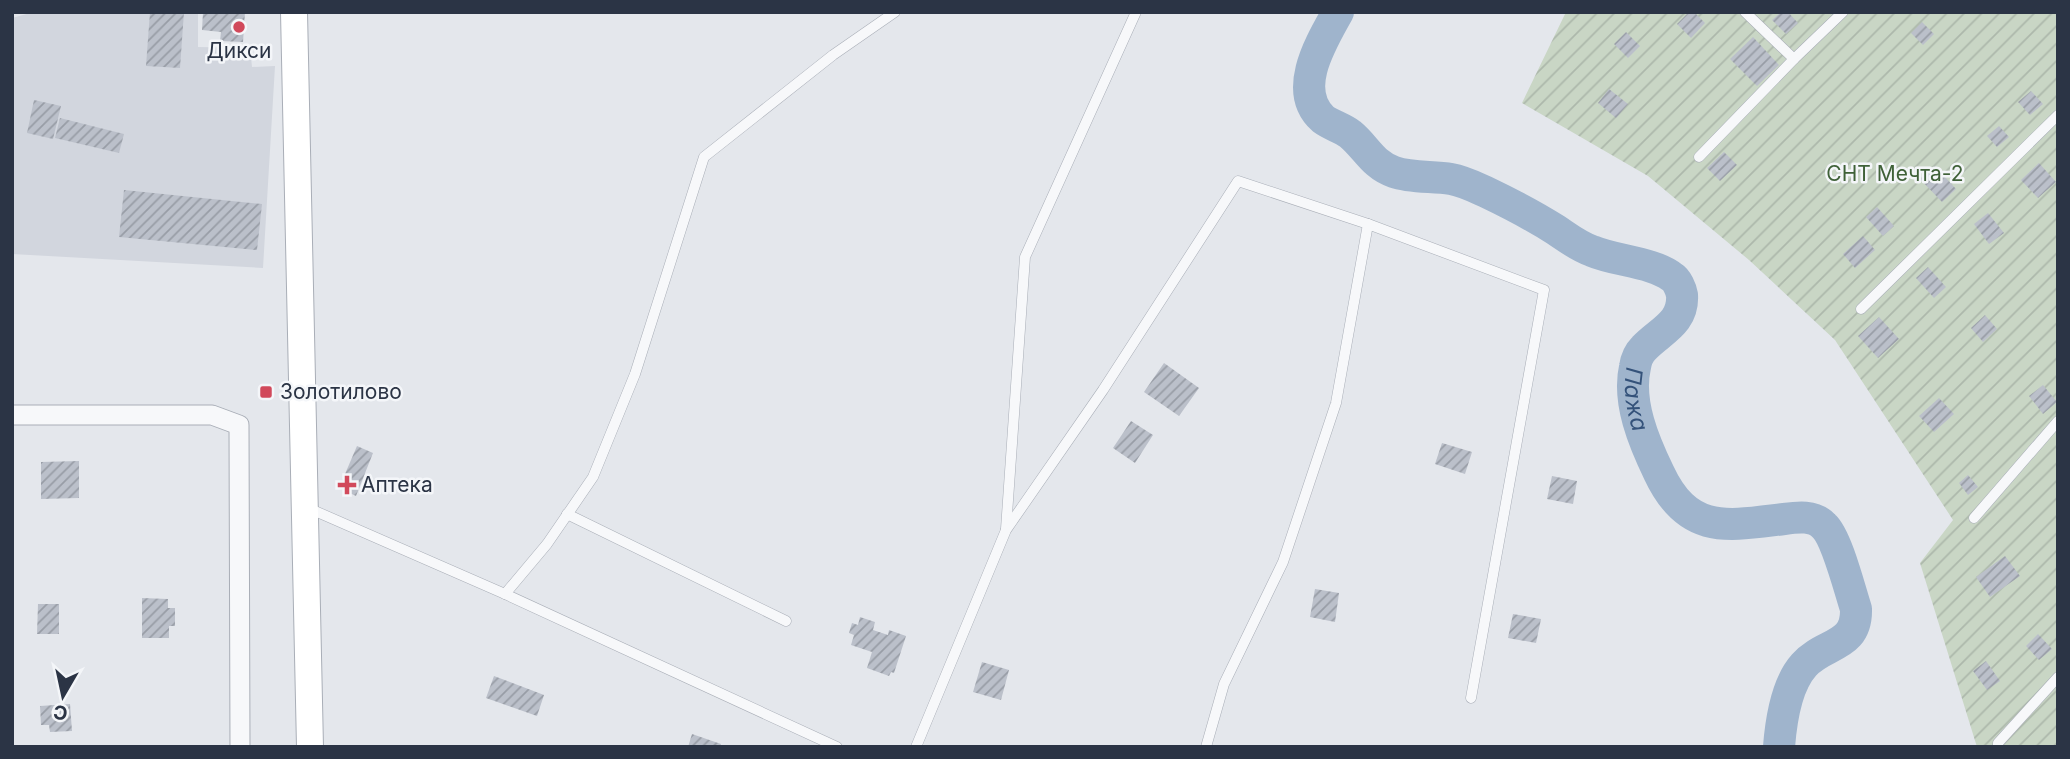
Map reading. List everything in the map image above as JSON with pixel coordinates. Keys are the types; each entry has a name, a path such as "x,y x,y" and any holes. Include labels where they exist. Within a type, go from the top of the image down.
{"main road":[{"path":"294,12 310,747"}],"street":[{"path":"12,415 212,415 239,425 240,747"}],"lane":[{"path":"505,594 547,544 593,477 635,374 704,156 833,55 895,12"},
{"path":"1006,530 1025,257 1136,12"},
{"path":"1745,12 1794,59"},
{"path":"1699,157 1843,12"},
{"path":"1861,309 2058,116"},
{"path":"916,747 1006,530 1103,390 1238,181 1368,224 1544,290 1471,698"},
{"path":"1206,747 1224,684 1283,562 1336,403 1368,224"},
{"path":"1974,519 2058,421"},
{"path":"304,506 505,594 837,747"},
{"path":"567,514 786,621"},
{"path":"1998,747 1998,743 2058,677"}],"shaded area":[{"path":"34,12 198,12 198,47 250,48 252,67 275,66 263,268 12,254 12,18"}],"green space":[{"name":"СНТ Мечта-2","path":"1566,12 2058,12 2058,747 1977,747 1920,563 1953,520 1835,340 1749,260 1648,176 1522,103"}],"building":[{"path":"150,12 184,12 180,68 146,66"},
{"path":"203,12 245,12 243,42 220,41 221,32 202,30"},
{"path":"1689,12 1694,12 1705,23 1691,38 1677,24"},
{"path":"1781,12 1788,12 1798,23 1786,34 1772,20"},
{"path":"1922,22 1934,34 1923,45 1911,33"},
{"path":"1626,32 1640,46 1628,58 1614,44"},
{"path":"1753,37 1779,65 1757,86 1730,59"},
{"path":"1609,89 1628,104 1616,118 1598,103"},
{"path":"2031,91 2043,104 2030,115 2018,102"},
{"path":"34,100 61,106 53,139 27,133"},
{"path":"60,118 124,134 119,153 55,138"},
{"path":"1999,126 2009,137 1997,147 1987,136"},
{"path":"1724,152 1737,165 1720,181 1707,168"},
{"path":"2039,163 2056,182 2038,198 2021,180"},
{"path":"1935,166 1956,189 1942,202 1920,179"},
{"path":"124,190 262,204 257,250 119,237"},
{"path":"1877,207 1894,226 1883,236 1866,217"},
{"path":"1988,213 2004,233 1989,244 1974,224"},
{"path":"1863,236 1875,250 1855,268 1843,254"},
{"path":"1928,267 1946,287 1934,298 1916,278"},
{"path":"1985,315 1997,329 1983,342 1971,328"},
{"path":"1879,317 1899,339 1878,358 1858,336"},
{"path":"1164,363 1199,388 1179,416 1144,392"},
{"path":"2043,385 2057,402 2043,414 2029,396"},
{"path":"1939,398 1954,414 1934,432 1919,416"},
{"path":"1131,421 1153,435 1135,463 1113,448"},
{"path":"1442,443 1472,452 1465,474 1435,464"},
{"path":"357,446 373,453 356,496 339,488"},
{"path":"79,461 79,498 41,499 41,462"},
{"path":"1968,475 1978,487 1968,495 1959,483"},
{"path":"1552,476 1577,481 1573,504 1547,499"},
{"path":"2005,556 2020,576 1990,597 1976,577"},
{"path":"1315,589 1339,593 1335,622 1310,617"},
{"path":"142,598 168,599 168,608 175,608 175,626 169,626 169,638 142,638"},
{"path":"38,604 59,604 59,634 37,634"},
{"path":"1513,614 1541,619 1536,643 1508,638"},
{"path":"860,617 875,622 873,630 888,635 889,630 906,636 894,673 891,672 889,676 867,668 872,652 851,645 854,635 849,633 852,623 858,625"},
{"path":"2038,634 2052,649 2039,660 2026,646"},
{"path":"1986,661 2000,681 1987,690 1973,671"},
{"path":"982,662 1009,670 1001,700 973,692"},
{"path":"494,676 544,695 537,716 486,698"},
{"path":"70,704 72,731 50,732 49,725 41,725 40,706"},
{"path":"692,734 721,744 720,747 688,747"}],"waterway":[{"name":"Пажа","path":"1338,12 1318,51 1309,80 1314,107 1323,119 1350,134 1387,169 1401,174 1451,179 1469,184 1530,215 1587,249 1655,268 1677,282 1682,295 1679,313 1670,326 1639,354 1633,394 1638,422 1653,461 1670,493 1683,507 1696,517 1727,524 1811,518 1820,522 1829,532 1856,609 1855,622 1845,638 1812,658 1798,673 1786,704 1779,747"}],"place":[{"name":"Дикси","path":"239,27"},
{"name":"Золотилово","path":"266,392"},
{"name":"Аптека","path":"347,485"}]}
